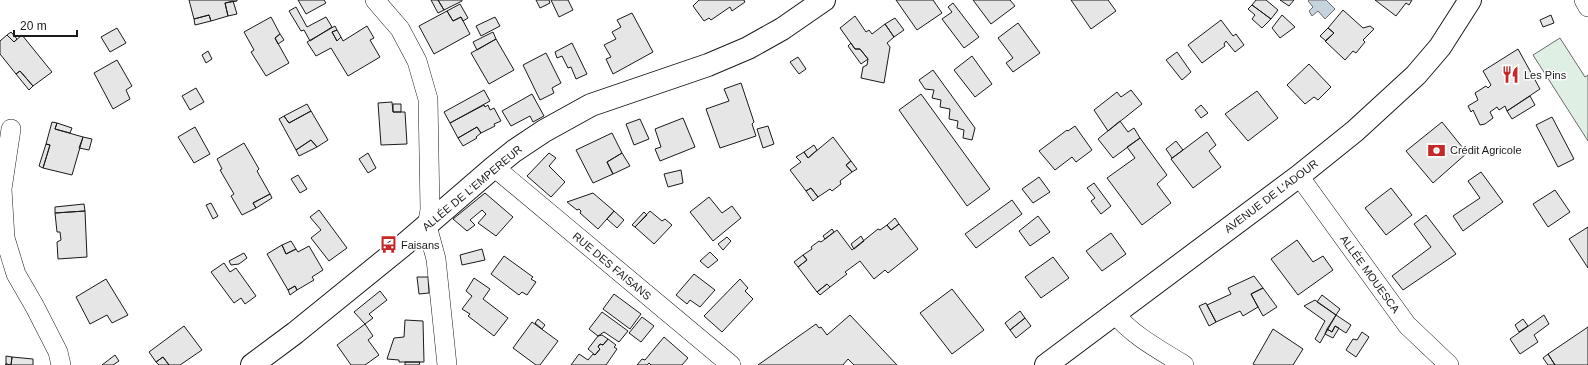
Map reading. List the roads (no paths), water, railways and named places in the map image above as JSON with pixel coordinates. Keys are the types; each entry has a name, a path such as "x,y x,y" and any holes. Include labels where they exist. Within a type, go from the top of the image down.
{"street":[{"path":"375,0 400,29 416,61 428,99 430,210 427,226 436,259 447,365"},
{"name":"ALLÉE DE L'EMPEREUR","path":"252,365 295,333 427,226 494,167 544,132 591,105 708,65 748,48 782,29 824,0"},
{"name":"AVENUE DE L'ADOUR","path":"1046,365 1299,176 1355,131 1416,75 1440,47 1470,0"},
{"path":"1584,0 1588,7"},
{"path":"11,129 2,189 5,238 16,274 35,307 54,346 61,365"},
{"name":"RUE DES FAISANS","path":"494,167 731,365"},
{"name":"ALLÉE MOUESCA","path":"1299,176 1407,325 1449,365"},
{"path":"1115,314 1138,336 1184,365"}],"place":[{"name":"Les Pins","path":"1511,75"},
{"name":"Crédit Agricole","path":"1437,150"},
{"name":"Faisans","path":"388,245"}]}
